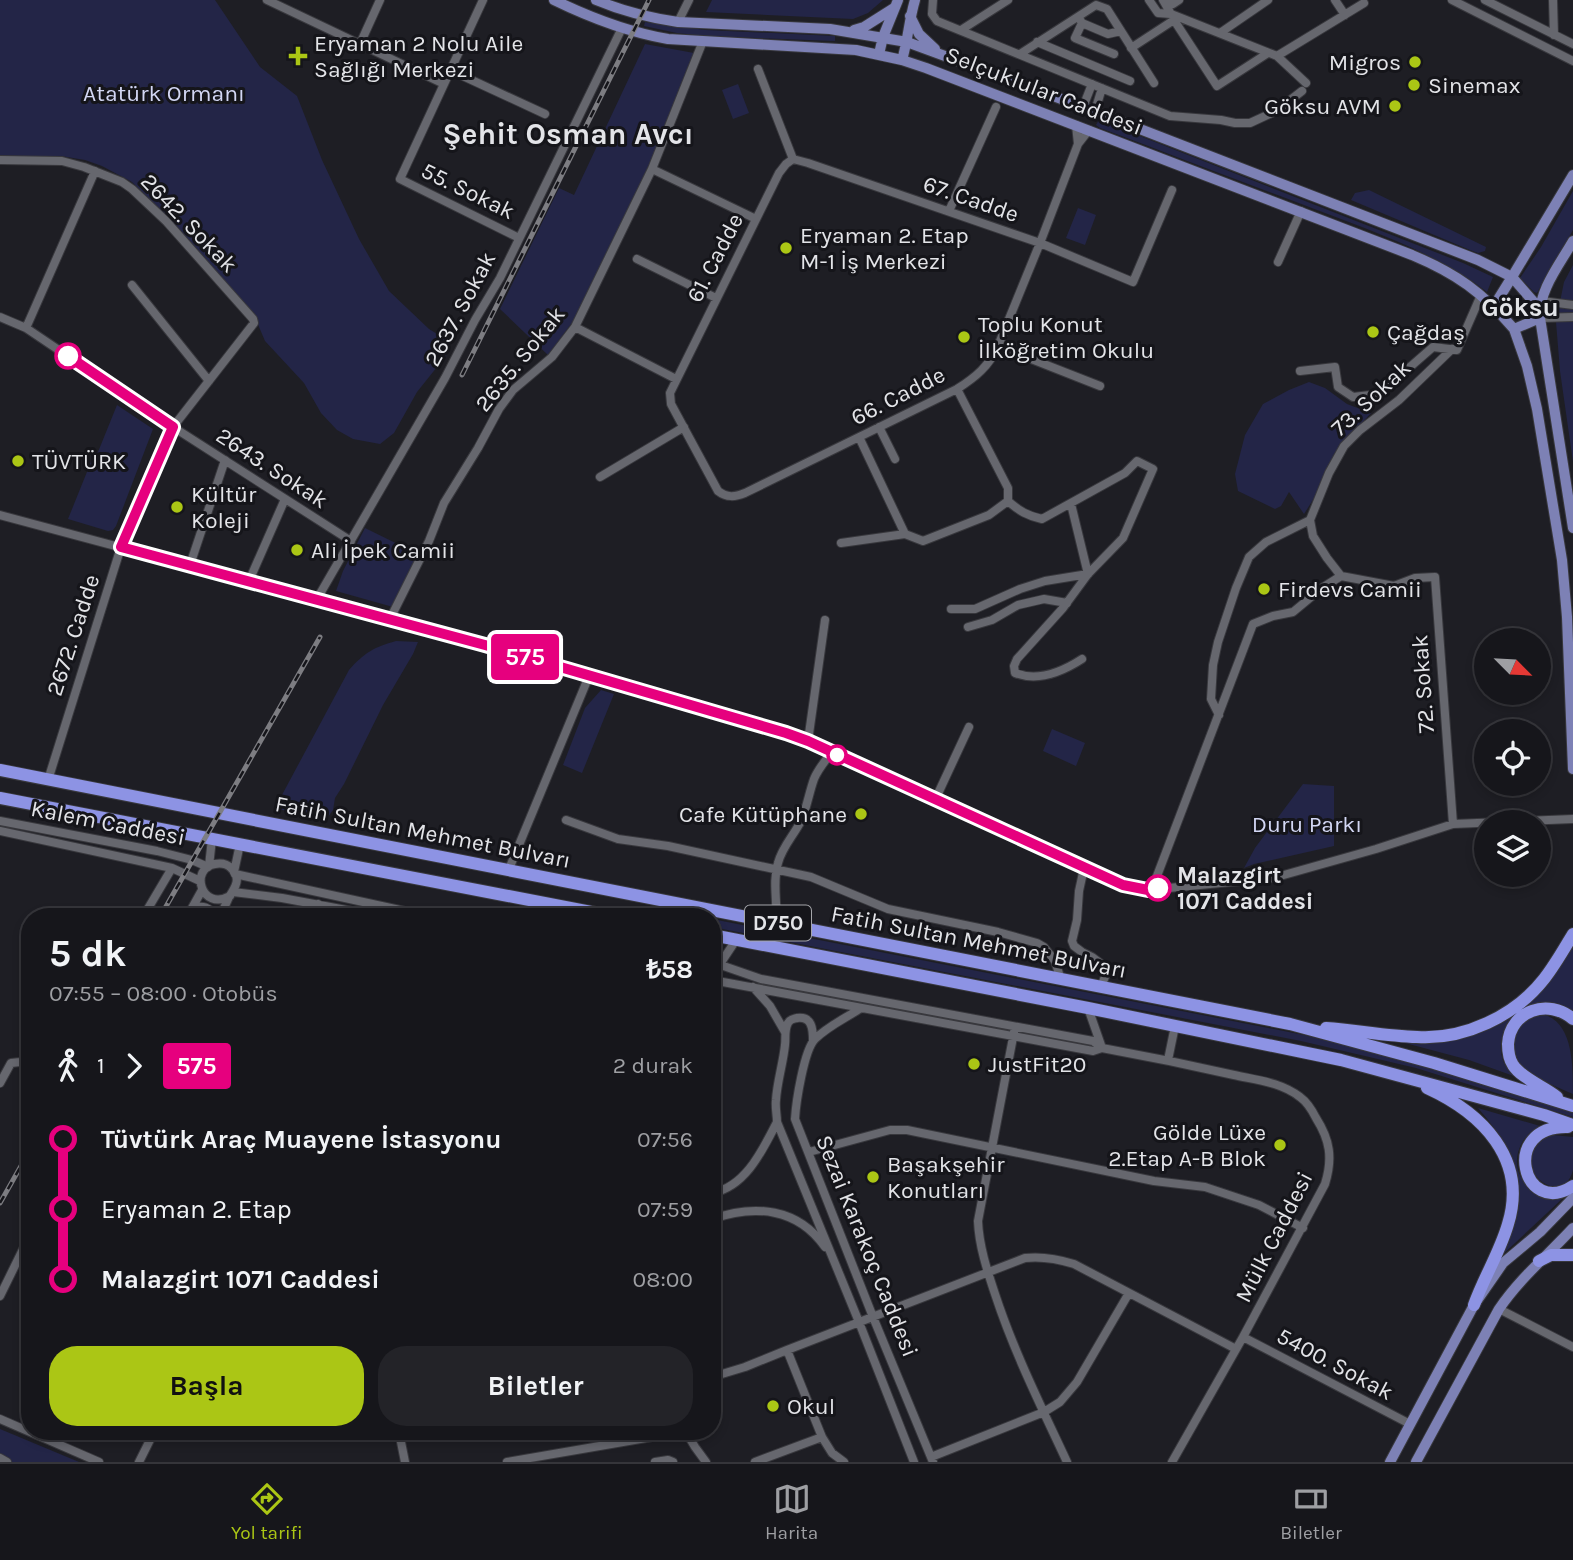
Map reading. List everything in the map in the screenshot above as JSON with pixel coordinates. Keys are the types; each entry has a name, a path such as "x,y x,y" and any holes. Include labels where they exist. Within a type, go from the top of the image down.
{"highway":[{"name":"Fatih Sultan Mehmet Bulvarı","path":"0,770 702,908"},
{"name":"Fatih Sultan Mehmet Bulvarı","path":"0,798 571,908"},
{"name":"Fatih Sultan Mehmet Bulvarı","path":"721,912 1290,1024 1434,1063 1562,1102"},
{"path":"1290,1024 1419,1038 1460,1033 1495,1019 1529,995 1543,980 1573,934"},
{"name":"Fatih Sultan Mehmet Bulvarı","path":"721,937 1341,1060 1544,1115 1573,1126"},
{"path":"1562,1102 1514,1067 1508,1051 1509,1037 1518,1019 1536,1009 1559,1010 1573,1019"},
{"path":"1395,1074 1437,1093 1472,1116 1491,1133 1510,1172 1512,1193 1508,1223 1474,1305"},
{"path":"1573,1126 1552,1127 1541,1132 1530,1143 1525,1153 1524,1165 1526,1174 1536,1187 1550,1193 1560,1193 1573,1186"},
{"path":"1539,1261 1551,1255 1573,1255"}],"main road":[{"name":"Selçuklular Caddesi","path":"554,0 580,13 622,28 668,39 844,49 902,60 1429,262 1455,276 1481,295 1514,329"},
{"name":"Selçuklular Caddesi","path":"596,0 619,4 656,19 678,22 830,29 907,42 1095,111 1478,260 1512,277"},
{"path":"902,60 915,0"},
{"path":"850,32 864,27 896,4"},
{"path":"879,54 896,4"},
{"path":"910,16 919,34 940,53"},
{"path":"1076,125 1083,107"},
{"path":"1089,130 1094,122 1095,111"},
{"path":"1494,306 1573,175"},
{"path":"1573,241 1544,293 1540,309 1573,528"},
{"path":"1512,277 1540,309"},
{"path":"1540,309 1514,329 1527,366 1537,409 1562,560 1573,769"},
{"path":"1390,1462 1474,1305 1503,1264 1573,1198"},
{"path":"1416,1462 1511,1291 1573,1228"}],"street":[{"path":"267,0 283,3 444,84 483,0"},
{"path":"360,44 380,0"},
{"path":"678,0 688,2 678,22"},
{"path":"933,0 932,14 937,21 1170,116 1250,123 1276,111 1304,87 1272,55 1220,33 1158,13 1149,0"},
{"path":"961,30 1008,0"},
{"path":"1163,0 1217,86 1364,3"},
{"path":"1171,0 1173,4 1179,0"},
{"path":"1220,33 1268,0"},
{"path":"1335,0 1345,15"},
{"path":"1452,0 1573,61"},
{"path":"1485,0 1573,44"},
{"path":"1553,0 1554,35"},
{"path":"1020,54 1080,19 1096,5 1101,6 1107,9 1154,83"},
{"path":"1131,48 1175,17"},
{"path":"1080,19 1108,34 1121,31"},
{"path":"1080,19 1076,38 1114,54"},
{"path":"1519,33 1525,20"},
{"name":"2637. Sokak","path":"317,599 500,278 622,28"},
{"name":"2635. Sokak","path":"390,619 448,496 499,409 513,390 552,357 575,327 652,169 703,41"},
{"path":"1037,42 1130,80"},
{"path":"758,69 793,159"},
{"path":"450,70 545,114"},
{"name":"55. Sokak","path":"444,84 400,179 519,238"},
{"path":"1083,107 1092,84"},
{"path":"1095,111 1102,88"},
{"path":"949,211 996,107"},
{"name":"66. Cadde","path":"1076,125 1078,144"},
{"name":"66. Cadde","path":"676,379 670,390 670,398 719,491 732,497 957,388 986,367 998,346 1078,144 1089,130"},
{"name":"67. Cadde","path":"793,159 1041,243 1133,282 1172,190"},
{"name":"61. Cadde","path":"676,379 780,170 793,159"},
{"name":"2642. Sokak","path":"0,160 62,161 113,177 166,221 254,323"},
{"path":"652,169 756,219"},
{"path":"26,328 95,171"},
{"path":"1279,262 1301,211"},
{"path":"637,259 716,298"},
{"path":"132,285 209,382"},
{"name":"73. Sokak","path":"1310,520 1329,473 1345,446 1360,430 1399,400 1452,349 1457,350 1481,295"},
{"path":"1540,309 1573,305"},
{"path":"1540,309 1573,317"},
{"name":"2643. Sokak","path":"0,317 26,328 173,427 351,541"},
{"name":"2672. Cadde","path":"48,780 121,547 173,427 254,323"},
{"path":"575,327 676,379"},
{"path":"998,346 1100,386"},
{"path":"1300,371 1335,367 1338,387 1353,397 1379,394 1433,347 1452,349"},
{"path":"957,388 1008,488 1008,501 1029,516 1042,519 1125,473 1137,461 1153,469 1123,538 1088,574 1067,603 1017,659 1015,673 1034,677 1069,667 1082,659"},
{"path":"600,477 684,427"},
{"path":"879,427 895,459"},
{"path":"859,437 905,534"},
{"path":"190,565 225,460"},
{"path":"249,581 285,499"},
{"path":"841,543 905,534 923,541 989,515 1008,501"},
{"path":"1070,504 1088,574"},
{"path":"0,515 485,645 786,733 1084,868 1135,888 1153,889 1273,878 1453,824 1573,819"},
{"path":"1153,889 1219,715 1253,624 1293,612 1341,576 1313,536 1310,520 1266,542 1249,557 1218,642 1213,665 1210,699 1219,715"},
{"path":"951,609 975,609 1045,581 1088,574"},
{"name":"72. Sokak","path":"1341,576 1394,586 1415,578 1434,577 1453,824"},
{"path":"968,627 992,620 1018,605 1044,599 1067,603"},
{"path":"808,741 825,620"},
{"path":"509,869 589,676"},
{"path":"935,800 969,727"},
{"path":"776,923 776,870 783,850 807,807 815,778 832,752"},
{"path":"566,820 618,839 668,846 811,877 888,909 1037,943 1044,947 1055,961 1061,980"},
{"name":"Kalem Caddesi","path":"0,821 157,852 208,866"},
{"name":"Kalem Caddesi","path":"0,831 172,868 201,886"},
{"path":"192,908 201,886 203,872 208,866 212,839"},
{"path":"223,908 236,885 235,873 240,844"},
{"path":"208,866 221,863 235,873 392,908"},
{"path":"148,908 172,868"},
{"path":"1084,868 1072,941 1074,946 1108,969 1101,987"},
{"path":"201,886 209,897 220,900 232,894 255,894 338,908"},
{"path":"317,908 318,904"},
{"path":"192,908 208,908"},
{"path":"721,957 736,940"},
{"name":"Mülk Caddesi","path":"721,965 761,979 1093,1041 1102,1048 1281,1086 1301,1097 1326,1133 1330,1158 1325,1184 1244,1337 1172,1462"},
{"name":"Mülk Caddesi","path":"721,980 1013,1037 1093,1051 1102,1048"},
{"path":"753,987 771,1006 785,1032 786,1041 776,1101 777,1122 914,1462"},
{"path":"813,1041 830,1027 862,1008"},
{"path":"1088,1008 1102,1048"},
{"path":"785,1032 792,1019 803,1018 809,1021 813,1028 813,1041"},
{"path":"1168,1060 1175,1026"},
{"path":"1015,1027 978,1221 979,1238 1007,1331 1067,1462"},
{"name":"Sezai Karakoç Caddesi","path":"813,1041 807,1051 795,1119 932,1459"},
{"path":"0,1083 11,1063 20,1062"},
{"path":"721,1190 727,1188 752,1167 777,1122"},
{"path":"809,1152 890,1130 907,1130 1154,1181 1205,1187 1259,1205 1303,1228"},
{"path":"721,1216 749,1210 771,1212 793,1219 820,1239 834,1259"},
{"path":"0,1296 21,1253"},
{"path":"721,1374 1025,1258 1048,1258 1074,1264 1236,1349"},
{"path":"932,1459 1044,1412 1060,1402 1077,1382 1129,1293"},
{"path":"1499,1309 1573,1348"},
{"name":"5400. Sokak","path":"1244,1337 1410,1424"},
{"path":"787,1350 822,1437 832,1453 844,1462"},
{"path":"0,1419 21,1428"},
{"path":"755,1462 822,1437"},
{"path":"48,1440 99,1462"},
{"path":"139,1462 150,1440"},
{"path":"401,1440 405,1462"},
{"path":"507,1462 637,1440"},
{"path":"690,1440 706,1462"},
{"path":"0,1458 7,1462"},
{"path":"655,1462 673,1462"}],"green space":[{"name":"Atatürk Ormanı","path":"0,0 215,0 260,67 297,96 322,160 359,239 389,291 429,329 450,342 449,352 417,392 394,433 380,444 353,439 337,430 321,413 304,383 265,341 254,315 132,182 85,160 61,156 0,156"},
{"path":"712,0 883,0 868,13 853,19 706,12"},
{"path":"645,22 706,30 835,36 835,41 705,36 644,26"},
{"path":"645,44 694,53 651,163 577,316 548,355 500,309 559,188 574,195"},
{"path":"738,84 749,113 733,119 722,90"},
{"path":"1099,120 1463,263 1493,277 1487,292 1445,265 1399,242 1100,128 1096,125"},
{"path":"1369,190 1486,247 1485,251 1478,253 1470,250 1351,200 1355,193"},
{"path":"1573,191 1573,230 1537,293 1534,292 1520,278"},
{"path":"1078,208 1096,215 1085,245 1066,238"},
{"path":"1573,265 1573,462 1556,322 1564,282"},
{"path":"1309,382 1325,388 1347,404 1371,413 1334,454 1316,495 1304,514 1289,492 1281,506 1275,509 1238,491 1235,474 1245,435 1263,404"},
{"path":"117,405 153,429 116,526 108,531 68,519"},
{"path":"365,528 420,555 393,607 336,591"},
{"path":"396,641 418,642 335,798 333,810 325,821 275,808 349,670 370,651"},
{"path":"601,690 614,694 582,773 563,765 585,708"},
{"path":"1052,729 1085,743 1076,766 1043,751"},
{"name":"Duru Parkı","path":"1303,784 1334,786 1334,846 1244,868 1255,848"},
{"path":"721,921 1304,1035 1473,1080 1573,1113 1573,1117 1416,1068 1301,1041 721,929"},
{"path":"1573,948 1573,1014 1519,1012 1504,1031 1501,1054 1504,1062 1511,1072 1522,1079 1469,1060 1390,1039 1491,1026"},
{"path":"1545,1015 1561,1027 1570,1047 1573,1094 1529,1072 1514,1054 1513,1043 1520,1026 1530,1019"},
{"path":"1478,1108 1540,1126 1523,1141 1518,1153 1519,1173 1531,1189 1551,1198 1562,1199 1499,1258 1517,1218 1518,1183 1504,1143"},
{"path":"1553,1135 1573,1137 1573,1170 1568,1181 1560,1186 1542,1182 1531,1166 1530,1156 1535,1146"},
{"path":"0,1429 79,1462 0,1462"}],"railway":[{"path":"462,375 649,0"},
{"path":"165,908 320,637"},
{"path":"0,1203 21,1166"}],"bus line":[{"name":"575","path":"68,356 173,427 121,547 485,645 786,733 1123,885 1148,890 1158,888"}],"place":[{"name":"Eryaman 2 Nolu Aile Sağlığı Merkezi","path":"298,56"},
{"name":"Migros","path":"1415,62"},
{"name":"Sinemax","path":"1414,85"},
{"name":"Göksu AVM","path":"1395,106"},
{"name":"Eryaman 2. Etap M-1 İş Merkezi","path":"786,248"},
{"name":"Çağdaş","path":"1373,332"},
{"name":"Toplu Konut İlköğretim Okulu","path":"964,337"},
{"name":"TÜVTÜRK","path":"18,461"},
{"name":"Kültür Koleji","path":"177,507"},
{"name":"Ali İpek Camii","path":"297,550"},
{"name":"Firdevs Camii","path":"1264,589"},
{"name":"Cafe Kütüphane","path":"861,814"},
{"name":"Malazgirt 1071 Caddesi","path":"1158,888"},
{"name":"JustFit20","path":"974,1064"},
{"name":"Gölde Lüxe 2.Etap A-B Blok","path":"1280,1145"},
{"name":"Başakşehir Konutları","path":"873,1177"},
{"name":"Okul","path":"773,1406"}],"district":[{"name":"Şehit Osman Avcı","path":"568,134"},
{"name":"Göksu","path":"1520,307"}]}
